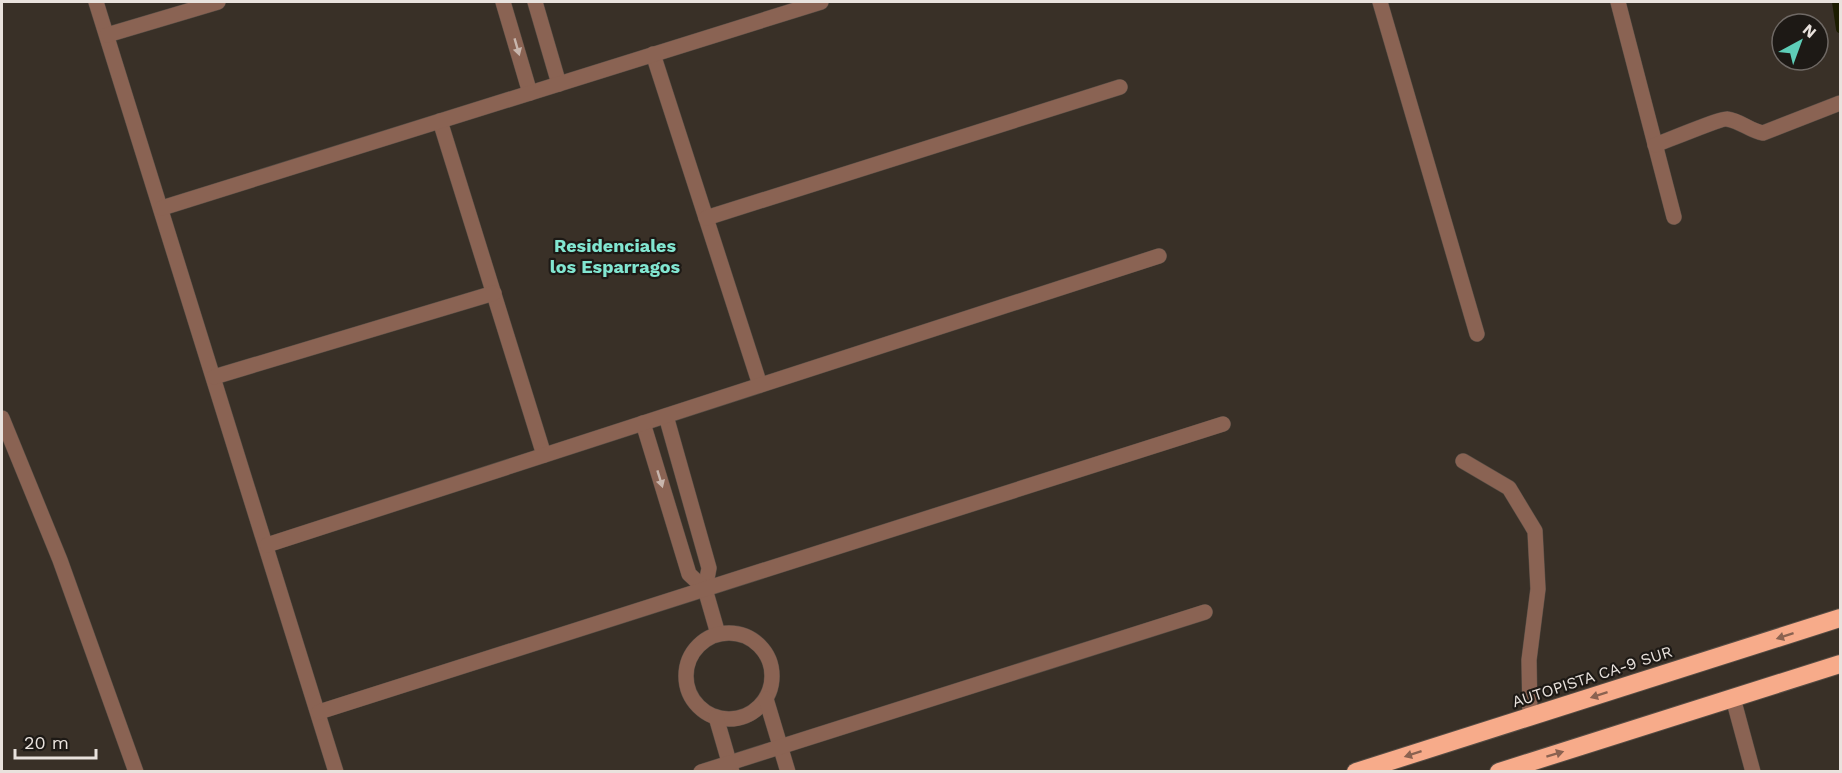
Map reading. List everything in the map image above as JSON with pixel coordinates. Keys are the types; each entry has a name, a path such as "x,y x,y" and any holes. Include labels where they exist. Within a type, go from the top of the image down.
{"highway":[{"name":"AUTOPISTA CA-9 SUR","path":"1356,771 1840,618"},
{"path":"1499,771 1840,664"}],"street":[{"path":"96,2 336,771"},
{"path":"107,35 218,2"},
{"path":"503,2 530,93"},
{"path":"535,2 559,84"},
{"path":"162,208 821,2"},
{"path":"1380,2 1477,334"},
{"path":"1618,2 1674,218"},
{"path":"653,54 760,385"},
{"path":"706,218 1120,87"},
{"path":"1655,145 1727,119 1763,133 1840,103"},
{"path":"440,121 544,455"},
{"path":"267,545 1160,256"},
{"path":"214,377 494,293"},
{"path":"666,416 709,568 705,589 718,634"},
{"path":"2,417 60,560 136,771"},
{"path":"643,423 689,574 705,589"},
{"path":"319,712 1223,424"},
{"path":"1463,461 1509,488 1535,531 1538,589 1529,660 1530,716"},
{"path":"701,771 731,767 782,746 1205,612"},
{"path":"733,633 747,636 759,645 768,657 772,671 771,685 766,699 753,712 735,719 716,717 702,710 692,698 686,682 686,667 693,652 704,640 718,634 733,633"},
{"path":"1733,698 1753,771"},
{"path":"766,699 788,771"},
{"path":"716,717 731,767"}],"waterway":[{"path":"1836,2 1840,29"}],"district":[{"name":"Residenciales los Esparragos","path":"615,256"}]}
